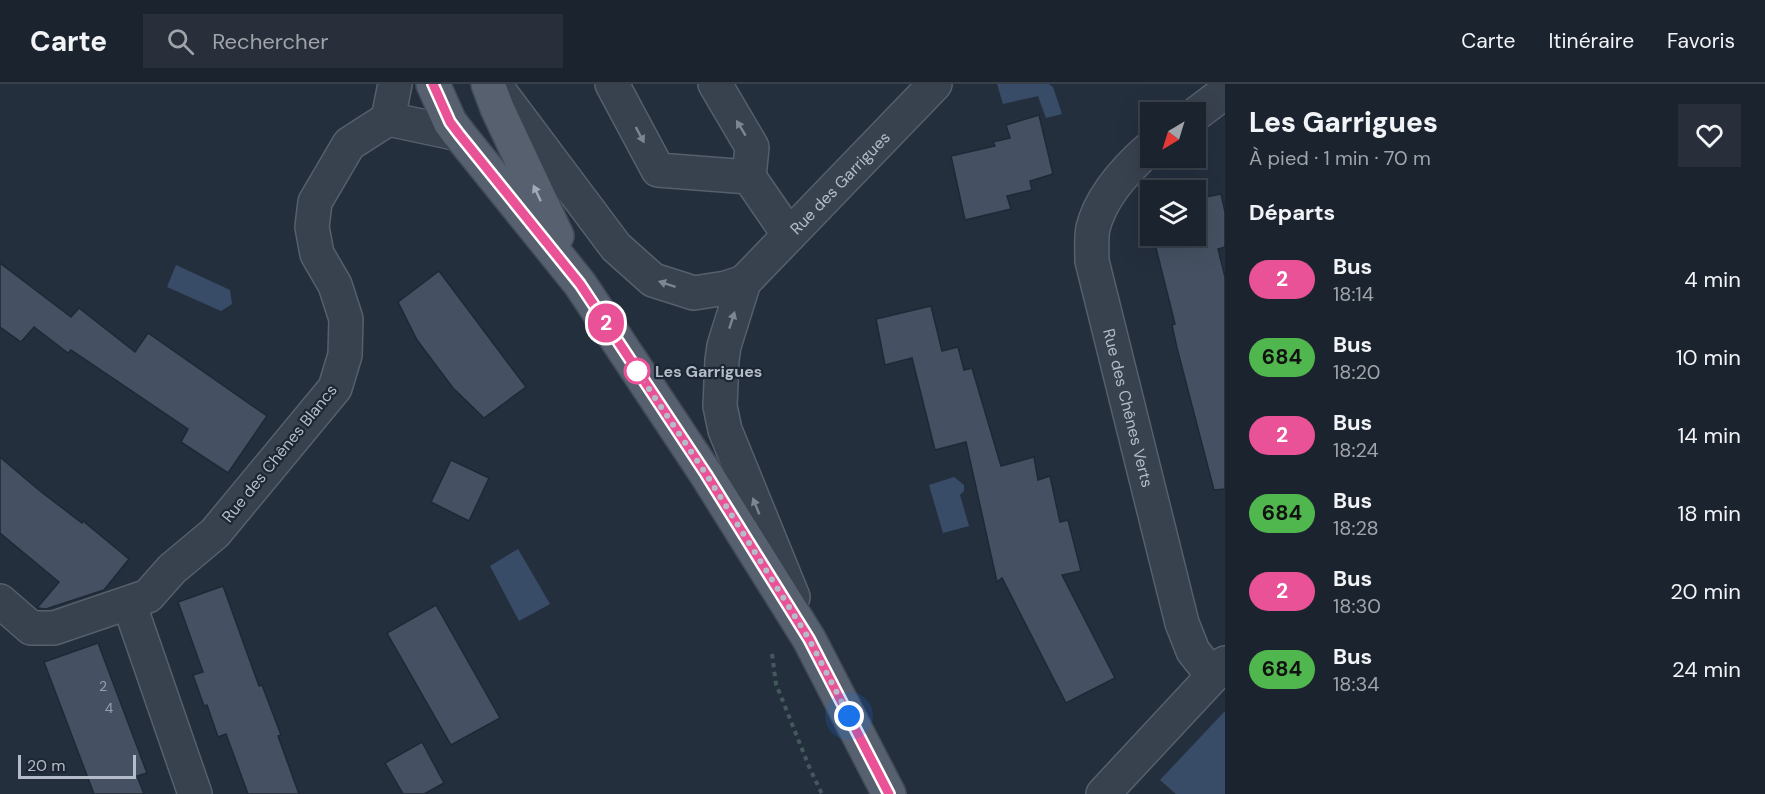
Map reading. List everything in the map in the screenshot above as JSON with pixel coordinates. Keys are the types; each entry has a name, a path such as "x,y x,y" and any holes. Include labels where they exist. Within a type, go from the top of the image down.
{"main road":[{"path":"433,84 450,122 580,284 706,474 809,639 889,794"},
{"path":"488,84 497,108 580,284"}],"street":[{"path":"395,84 388,119 459,134"},
{"path":"494,84 616,247 653,280 694,293 726,288 744,282"},
{"path":"612,84 658,170 749,177"},
{"path":"715,84 752,147 749,177 789,236"},
{"name":"Rue des Garrigues","path":"744,282 935,84"},
{"path":"1206,106 1225,92"},
{"name":"Rue des Chênes Blancs","path":"0,601 31,628 54,628 148,596 171,568 215,533 335,388 345,356 346,318 335,285 317,254 312,227 315,202 349,144 388,119"},
{"name":"Rue des Chênes Verts","path":"1140,158 1125,172 1102,202 1093,229 1092,261 1182,623 1193,651 1219,669"},
{"path":"744,282 724,346 719,381 720,406 725,430 809,639"},
{"path":"129,603 195,794"},
{"path":"1103,794 1219,669"}],"path":[{"path":"772,650 776,684 822,794"}],"water":[{"path":"997,84 1049,84 1053,87 1062,114 1046,118 1038,96 1003,104"},
{"path":"176,265 230,290 232,304 221,311 167,287"},
{"path":"954,477 964,485 964,491 960,495 969,526 943,533 929,485"},
{"path":"518,549 550,604 519,621 490,566"},
{"path":"1225,711 1225,794 1176,794 1160,780"}],"building":[{"path":"1039,115 1053,174 1030,181 1032,190 1007,196 1011,209 965,220 951,156 995,146 993,142 1010,138 1006,125"},
{"path":"1221,194 1225,212 1225,247 1218,249 1225,277 1225,489 1214,490 1177,348 1172,325 1175,324 1156,246 1206,246 1206,197"},
{"path":"0,263 71,317 79,308 135,352 148,333 267,416 228,473 181,442 188,429 71,350 68,353 34,327 21,342 0,327"},
{"path":"439,271 526,387 484,418 453,388 417,340 398,302"},
{"path":"931,306 942,351 958,347 964,370 972,368 1001,466 1034,457 1038,480 1050,476 1060,522 1068,520 1081,571 1062,575 1115,678 1066,703 1002,578 997,582 966,442 935,450 912,358 885,365 876,319"},
{"path":"0,457 40,491 82,523 83,521 129,559 104,590 46,609 37,608 59,582 0,533"},
{"path":"451,460 489,478 469,521 431,502"},
{"path":"223,586 259,686 262,685 281,735 278,736 299,794 248,794 226,734 218,737 207,705 204,706 193,675 203,672 178,602"},
{"path":"436,605 500,718 451,745 387,633"},
{"path":"98,643 147,773 137,776 144,794 94,794 44,662"},
{"path":"422,742 444,783 424,794 403,794 385,763"}],"bus line":[{"name":"2","path":"433,84 450,122 580,284 706,474 809,639 889,794"}],"place":[{"name":"Les Garrigues","path":"637,371"}],"route":[{"path":"637,371 706,474 809,639 849,716"}]}
